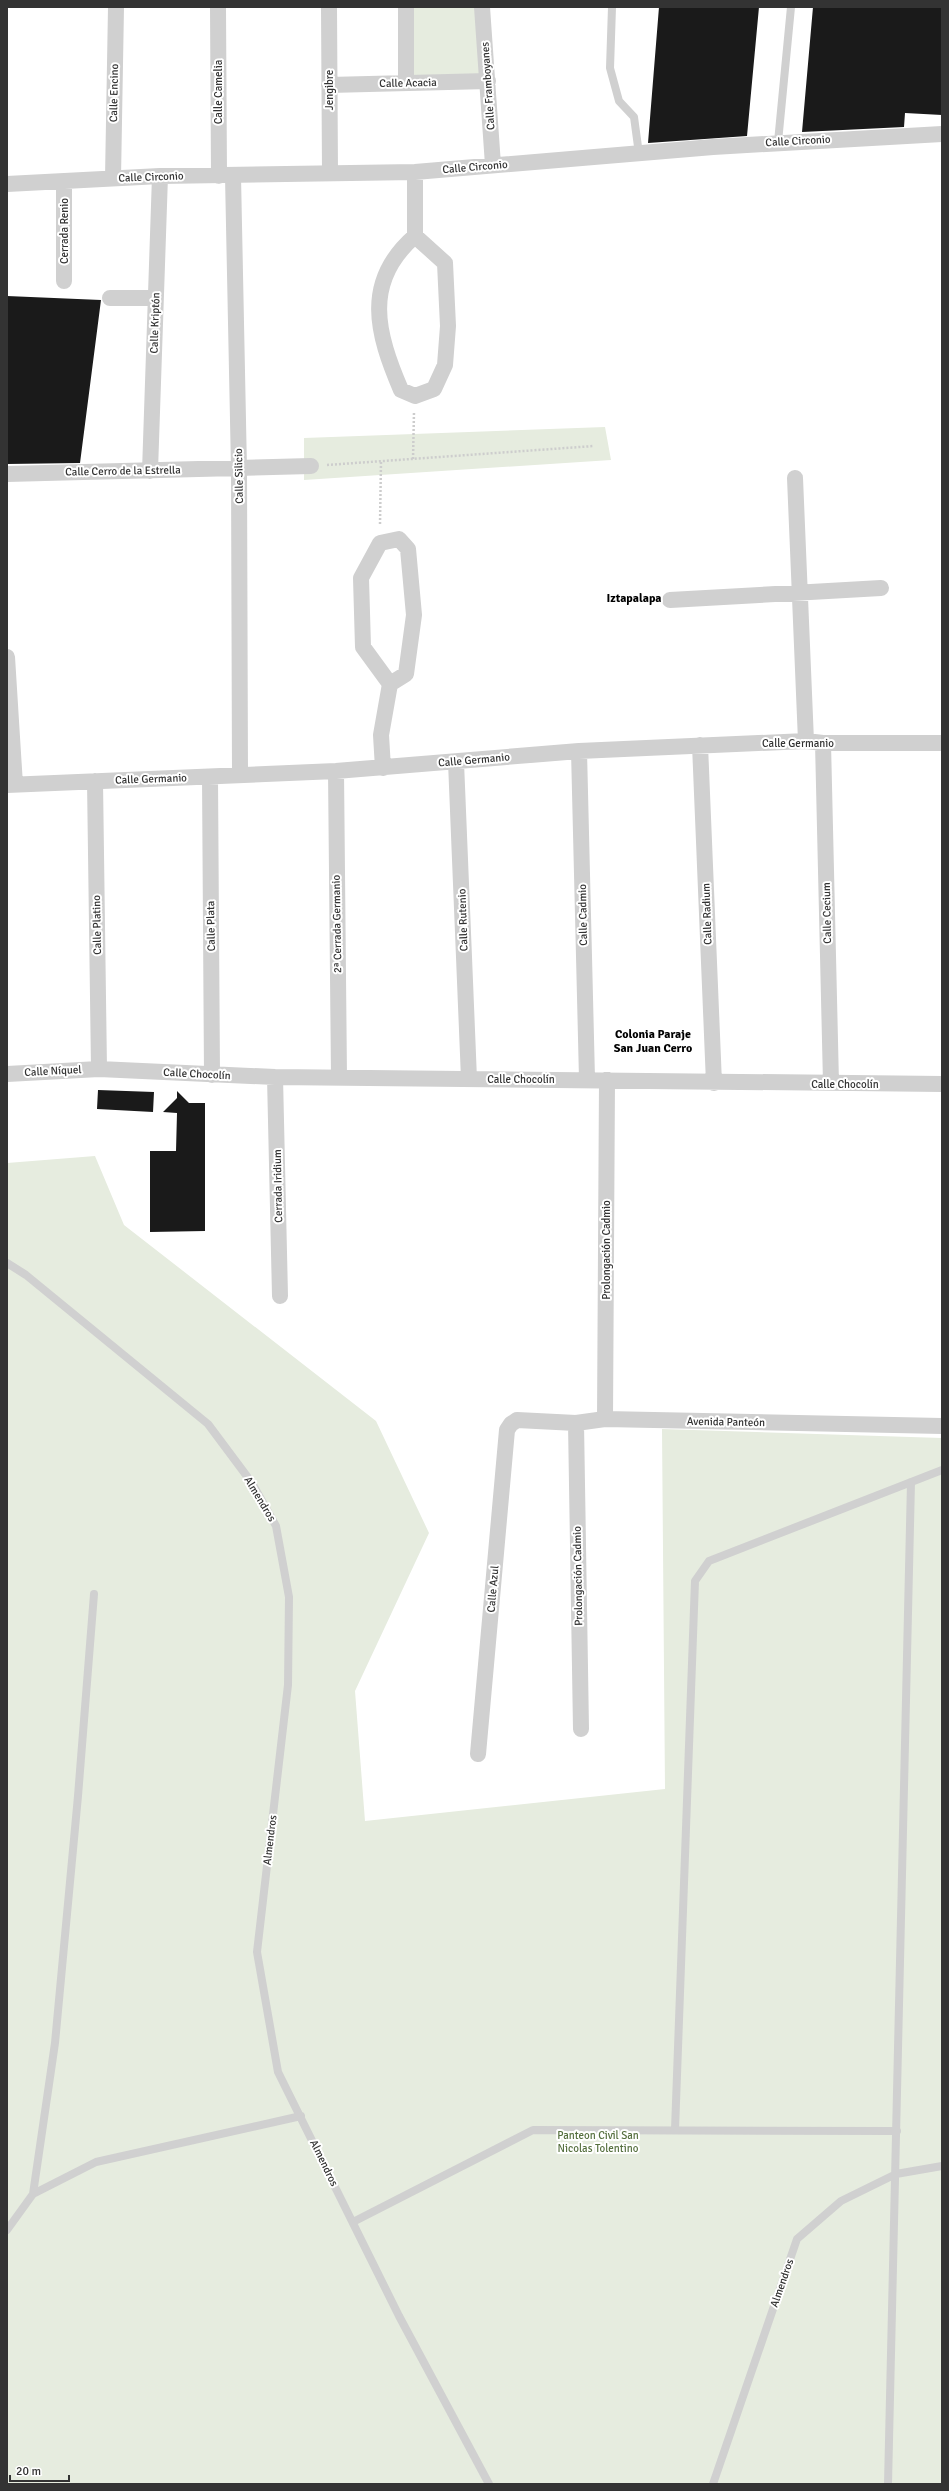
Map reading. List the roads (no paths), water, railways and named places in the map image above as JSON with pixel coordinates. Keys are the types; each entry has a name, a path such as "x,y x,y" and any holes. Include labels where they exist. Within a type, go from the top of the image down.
{"street":[{"name":"Calle Encino","path":"113,178 116,7"},
{"name":"Calle Camelia","path":"218,7 226,176"},
{"name":"Jengibre","path":"329,7 330,173"},
{"path":"406,7 406,84"},
{"name":"Calle Framboyanes","path":"482,7 493,165"},
{"name":"Calle Acacia","path":"329,85 488,81"},
{"name":"Calle Circonio","path":"7,184 160,176 415,172 778,142 942,134"},
{"path":"415,172 415,236 399,250 382,284 378,320 386,355 401,390 415,396 434,389 445,365 448,326 446,263 415,236"},
{"name":"Calle Kriptón","path":"150,471 160,176"},
{"name":"Calle Silicio","path":"226,176 239,469 240,775"},
{"name":"Cerrada Renio","path":"64,181 64,282"},
{"path":"110,298 155,298"},
{"name":"Calle Cerro de la Estrella","path":"7,474 311,466"},
{"path":"795,478 806,741"},
{"path":"383,768 381,735 390,684 362,647 361,578 380,543 399,539 408,549 414,615 406,674 390,684"},
{"path":"670,600 881,588"},
{"path":"7,657 11,785"},
{"name":"Calle Germanio","path":"11,785 336,771 579,751 700,745 806,741 823,743 942,743"},
{"name":"Calle Cecium","path":"823,743 831,1083"},
{"name":"Calle Radium","path":"700,745 714,1083"},
{"name":"Calle Cadmio","path":"579,751 586,1079"},
{"name":"Calle Rutenio","path":"456,762 469,1079"},
{"name":"2ª Cerrada Germanio","path":"336,771 339,1077"},
{"name":"Calle Plata","path":"210,777 212,1075"},
{"name":"Calle Platino","path":"95,781 99,1069"},
{"name":"Calle Chocolín","path":"99,1069 275,1077 586,1079 714,1083 942,1084"},
{"name":"Calle Níquel","path":"7,1074 99,1069"},
{"name":"Cerrada Iridium","path":"275,1077 280,1296"},
{"name":"Prolongación Cadmio","path":"605,1420 607,1080"},
{"name":"Avenida Panteón","path":"511,1424 517,1420 576,1423 605,1420 942,1426"},
{"name":"Prolongación Cadmio","path":"576,1423 581,1729"},
{"name":"Calle Azul","path":"478,1754 507,1430 511,1424"}],"lane":[{"path":"612,7 610,68 618,101 634,116 639,154"},
{"path":"778,142 791,7"},
{"name":"Almendros","path":"7,1263 26,1275 208,1424 252,1483 276,1526 289,1597 288,1684 257,1952 278,2072 399,2316 489,2484"},
{"path":"675,2130 695,1580 708,1561 942,1470"},
{"path":"888,2484 911,1482"},
{"path":"33,2194 55,2043 78,1796 94,1594"},
{"path":"7,2230 33,2194 96,2162 301,2116"},
{"path":"353,2222 533,2130 897,2131"},
{"name":"Almendros","path":"713,2484 797,2239 841,2201 896,2174 942,2166"}],"district":[{"name":"Iztapalapa","path":"634,598"},
{"name":"Colonia Paraje San Juan Cerro","path":"653,1041"}],"park label":[{"name":"Panteon Civil San Nicolas Tolentino","path":"598,2141"}]}
